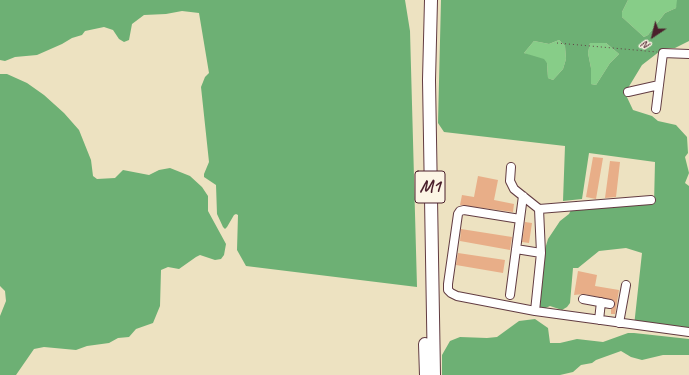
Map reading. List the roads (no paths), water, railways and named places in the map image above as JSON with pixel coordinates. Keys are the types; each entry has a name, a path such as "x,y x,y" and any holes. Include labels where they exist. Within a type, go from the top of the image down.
{"highway":[{"name":"M1","path":"423,0 421,81 426,375"},
{"name":"M1","path":"431,0 429,80 434,375"}],"street":[{"path":"656,109 663,53 689,54"},
{"path":"628,92 659,85"},
{"path":"511,168 510,182 514,189 539,209 651,200"},
{"path":"510,295 523,196"},
{"path":"535,311 541,253 539,209"},
{"path":"520,219 464,210 460,211 458,214 448,290 457,296 535,311 689,332"},
{"path":"516,248 541,253"},
{"path":"619,323 626,285"},
{"path":"583,299 610,304"},
{"path":"599,320 601,302"}]}
